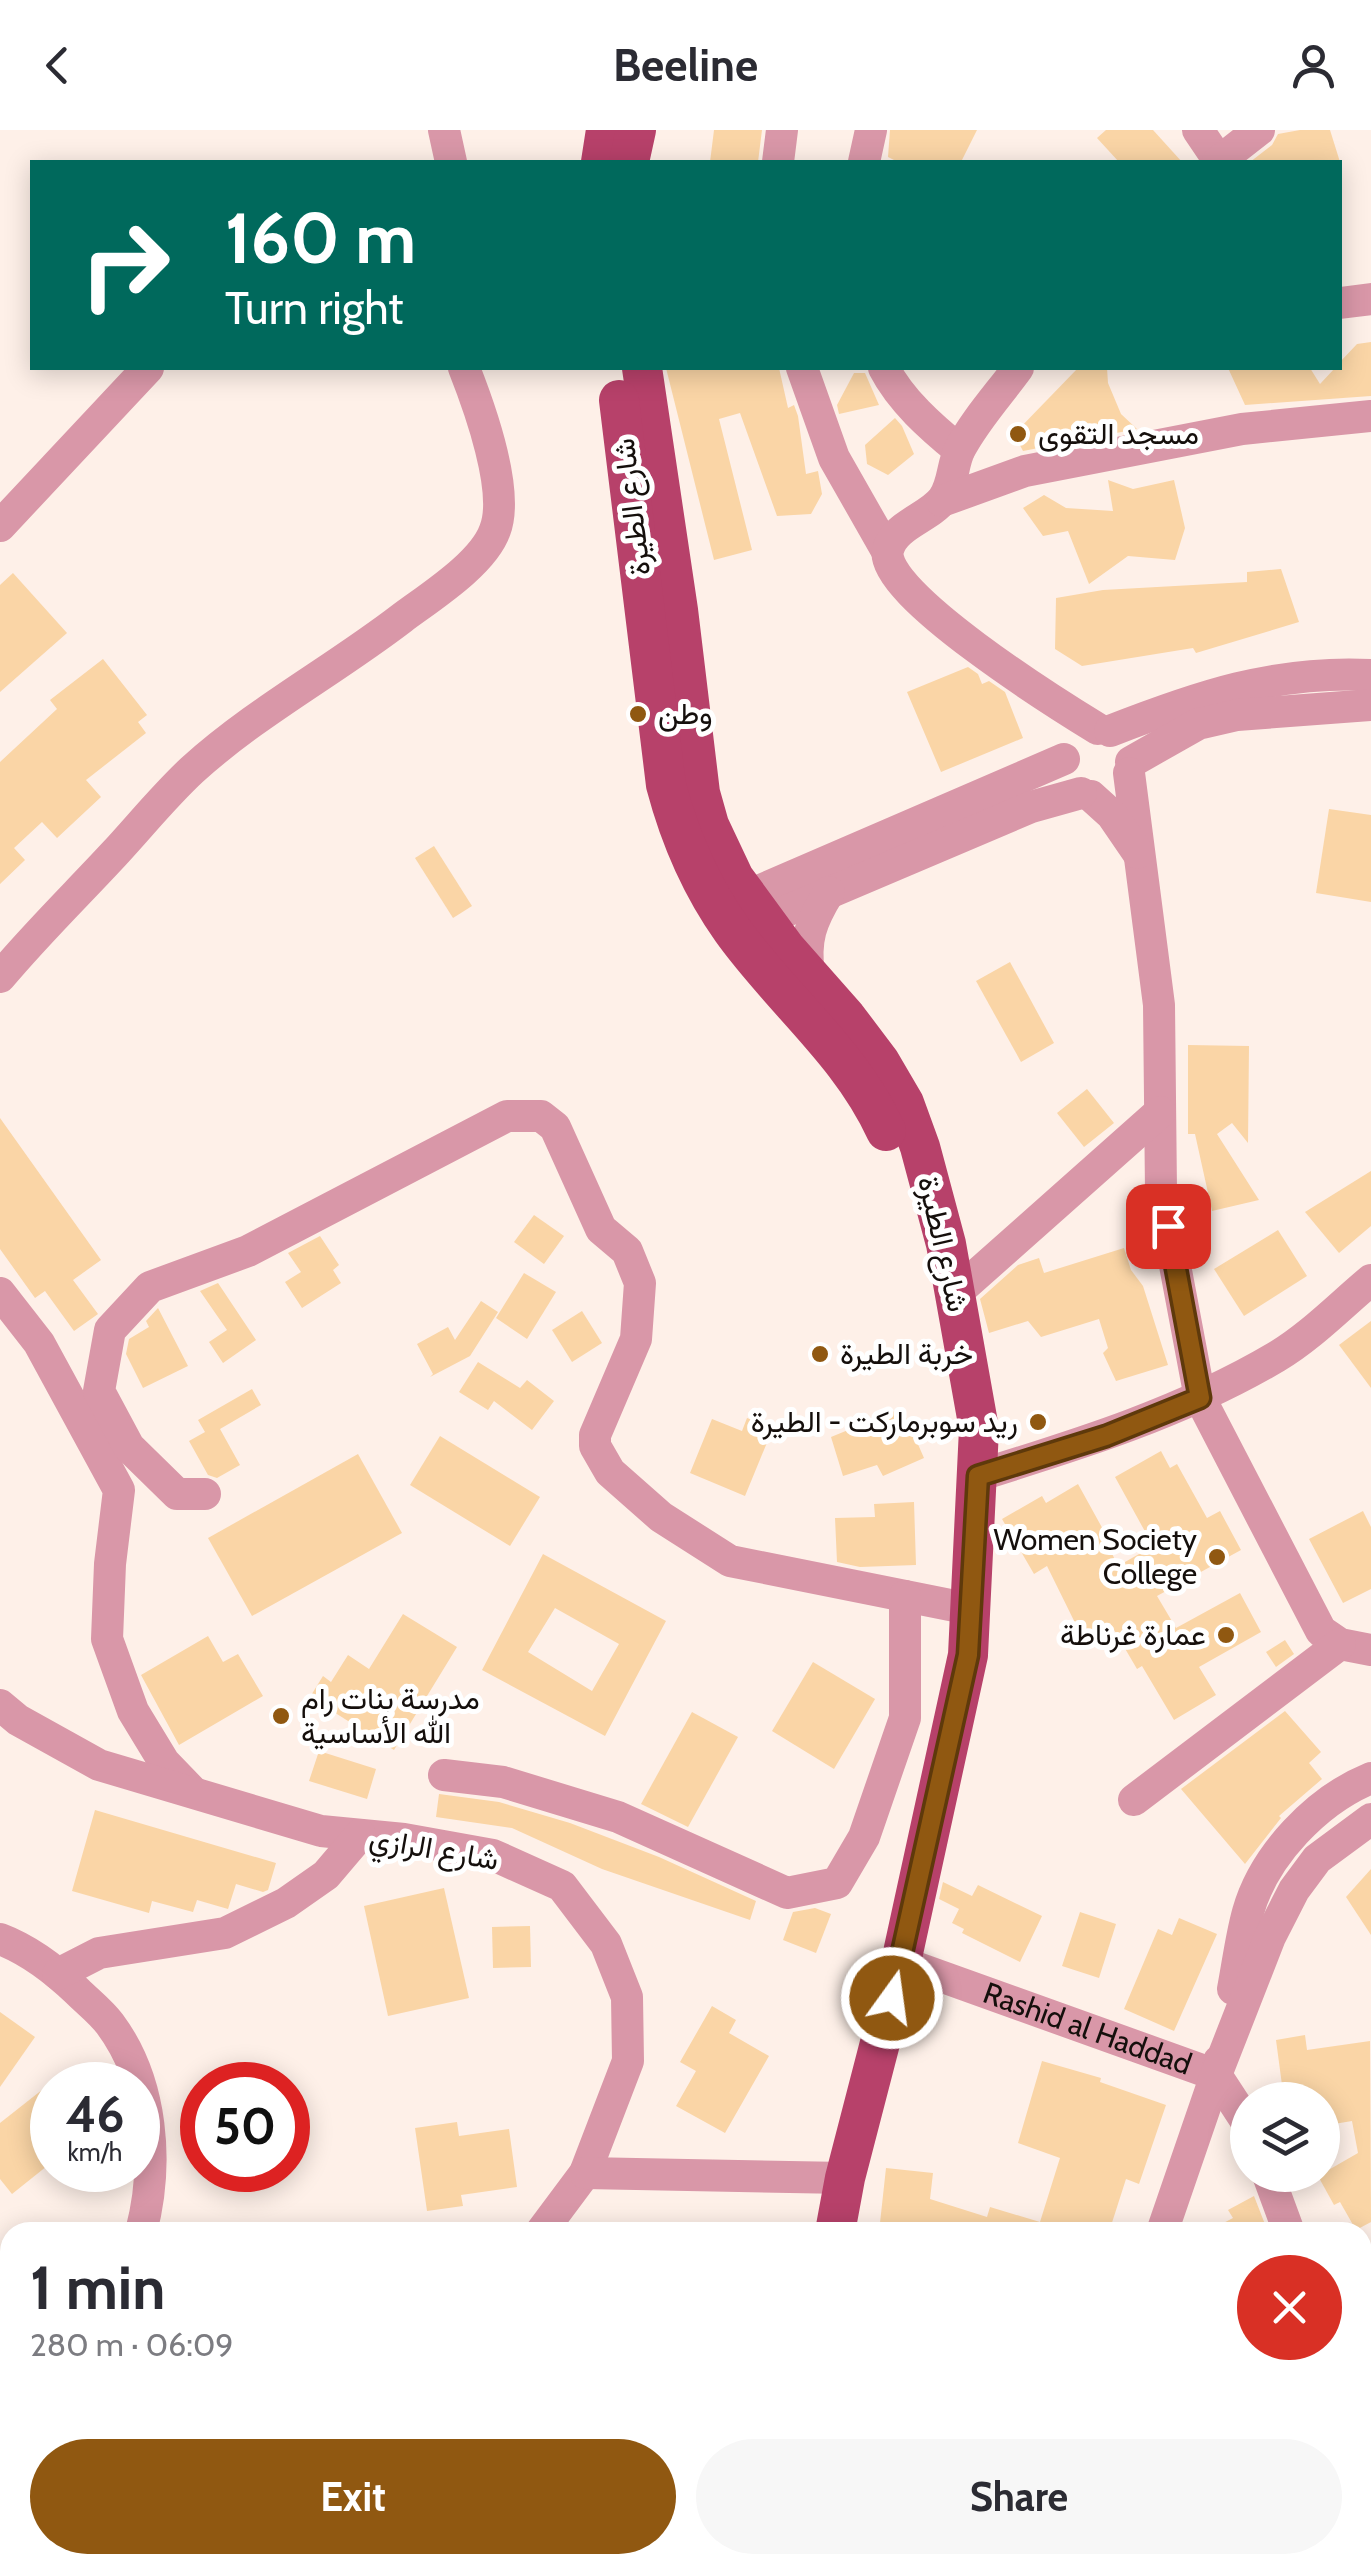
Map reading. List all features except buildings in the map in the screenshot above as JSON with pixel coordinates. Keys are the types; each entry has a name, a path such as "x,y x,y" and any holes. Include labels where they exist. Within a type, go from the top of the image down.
{"main road":[{"path":"601,160 606,130"},
{"path":"629,160 636,130"},
{"name":"شارع الطيرة","path":"615,370 666,785 679,834 704,888 747,914 809,974 880,1062 904,1103 926,1166 946,1244 980,1428 978,1476"},
{"name":"شارع الطيرة","path":"642,370 678,610 700,794 747,914 872,1100 888,1135 927,1268 958,1437 978,1476"},
{"path":"836,2222 902,1962 958,1708 968,1655 978,1476"}],"street":[{"path":"430,130 430,160"},
{"path":"444,130 451,160"},
{"path":"778,160 782,130"},
{"path":"864,160 871,130"},
{"path":"1198,130 1217,160"},
{"path":"1221,160 1259,130"},
{"path":"1342,304 1371,299"},
{"path":"0,526 146,370"},
{"path":"0,977 192,770 313,677 379,636 480,553 494,533 499,514 498,492 465,370"},
{"path":"803,370 834,458 888,551 890,570 910,594 1030,688 1127,746 1160,1004 1161,1191 1200,1398 1321,1631 1355,1647"},
{"path":"885,370 930,426 960,450"},
{"path":"942,501 960,450 1017,370"},
{"path":"888,551 896,535 942,501 1025,471 1242,429 1371,416"},
{"path":"747,914 1065,754 1076,735 1104,730 1232,687 1289,678 1371,675"},
{"path":"1030,688 1065,754 1066,778 1123,828 1143,862"},
{"path":"747,914 828,892 1030,806 1112,793 1121,787 1130,768 1198,724 1288,709 1371,704"},
{"path":"809,974 806,939 828,892"},
{"path":"955,1294 1160,1112"},
{"path":"205,1494 177,1494 129,1447 98,1391 110,1330 150,1287 248,1251 507,1116 541,1116 555,1127 601,1230 627,1251 640,1284 636,1339 595,1435 596,1446 610,1472 661,1517 730,1561 970,1609"},
{"path":"978,1476 1106,1436 1200,1398 1280,1355 1371,1280"},
{"path":"0,1293 39,1343 119,1490 110,1564 107,1639 133,1711 164,1762 195,1794"},
{"path":"444,1775 502,1782 618,1817 787,1893 837,1883 864,1838 905,1718 904,1596"},
{"path":"1134,1800 1355,1647"},
{"name":"شارع الرازي","path":"0,1706 99,1765 322,1831 493,1855 562,1886 606,1944 627,1997 628,2062 586,2174 549,2222"},
{"path":"1230,2096 1216,2075 1249,1909 1267,1872 1297,1829 1328,1802 1371,1778"},
{"path":"1165,2222 1216,2075 1270,1937 1294,1890 1316,1860 1371,1819"},
{"path":"58,1974 100,1952 226,1933 286,1903 326,1875 360,1835"},
{"path":"0,1939 58,1974 108,2022 131,2057 146,2105 152,2159 144,2222"},
{"name":"Rashid al Haddad","path":"902,1962 1216,2075"},
{"path":"586,2174 845,2178"},
{"path":"1275,2192 1286,2222"}],"place":[{"name":"مسجد التقوى","path":"1018,434"},
{"name":"وطن","path":"638,714"},
{"name":"خربة الطيرة","path":"820,1354"},
{"name":"ريد سوبرماركت - الطيرة","path":"1038,1422"},
{"name":"Women Society College","path":"1217,1557"},
{"name":"عمارة غرناطة","path":"1226,1635"},
{"name":"مدرسة بنات رام الله الأساسية","path":"281,1716"}],"route":[{"path":"892,1998 968,1655 978,1476 1106,1436 1200,1398 1168,1226"}]}
